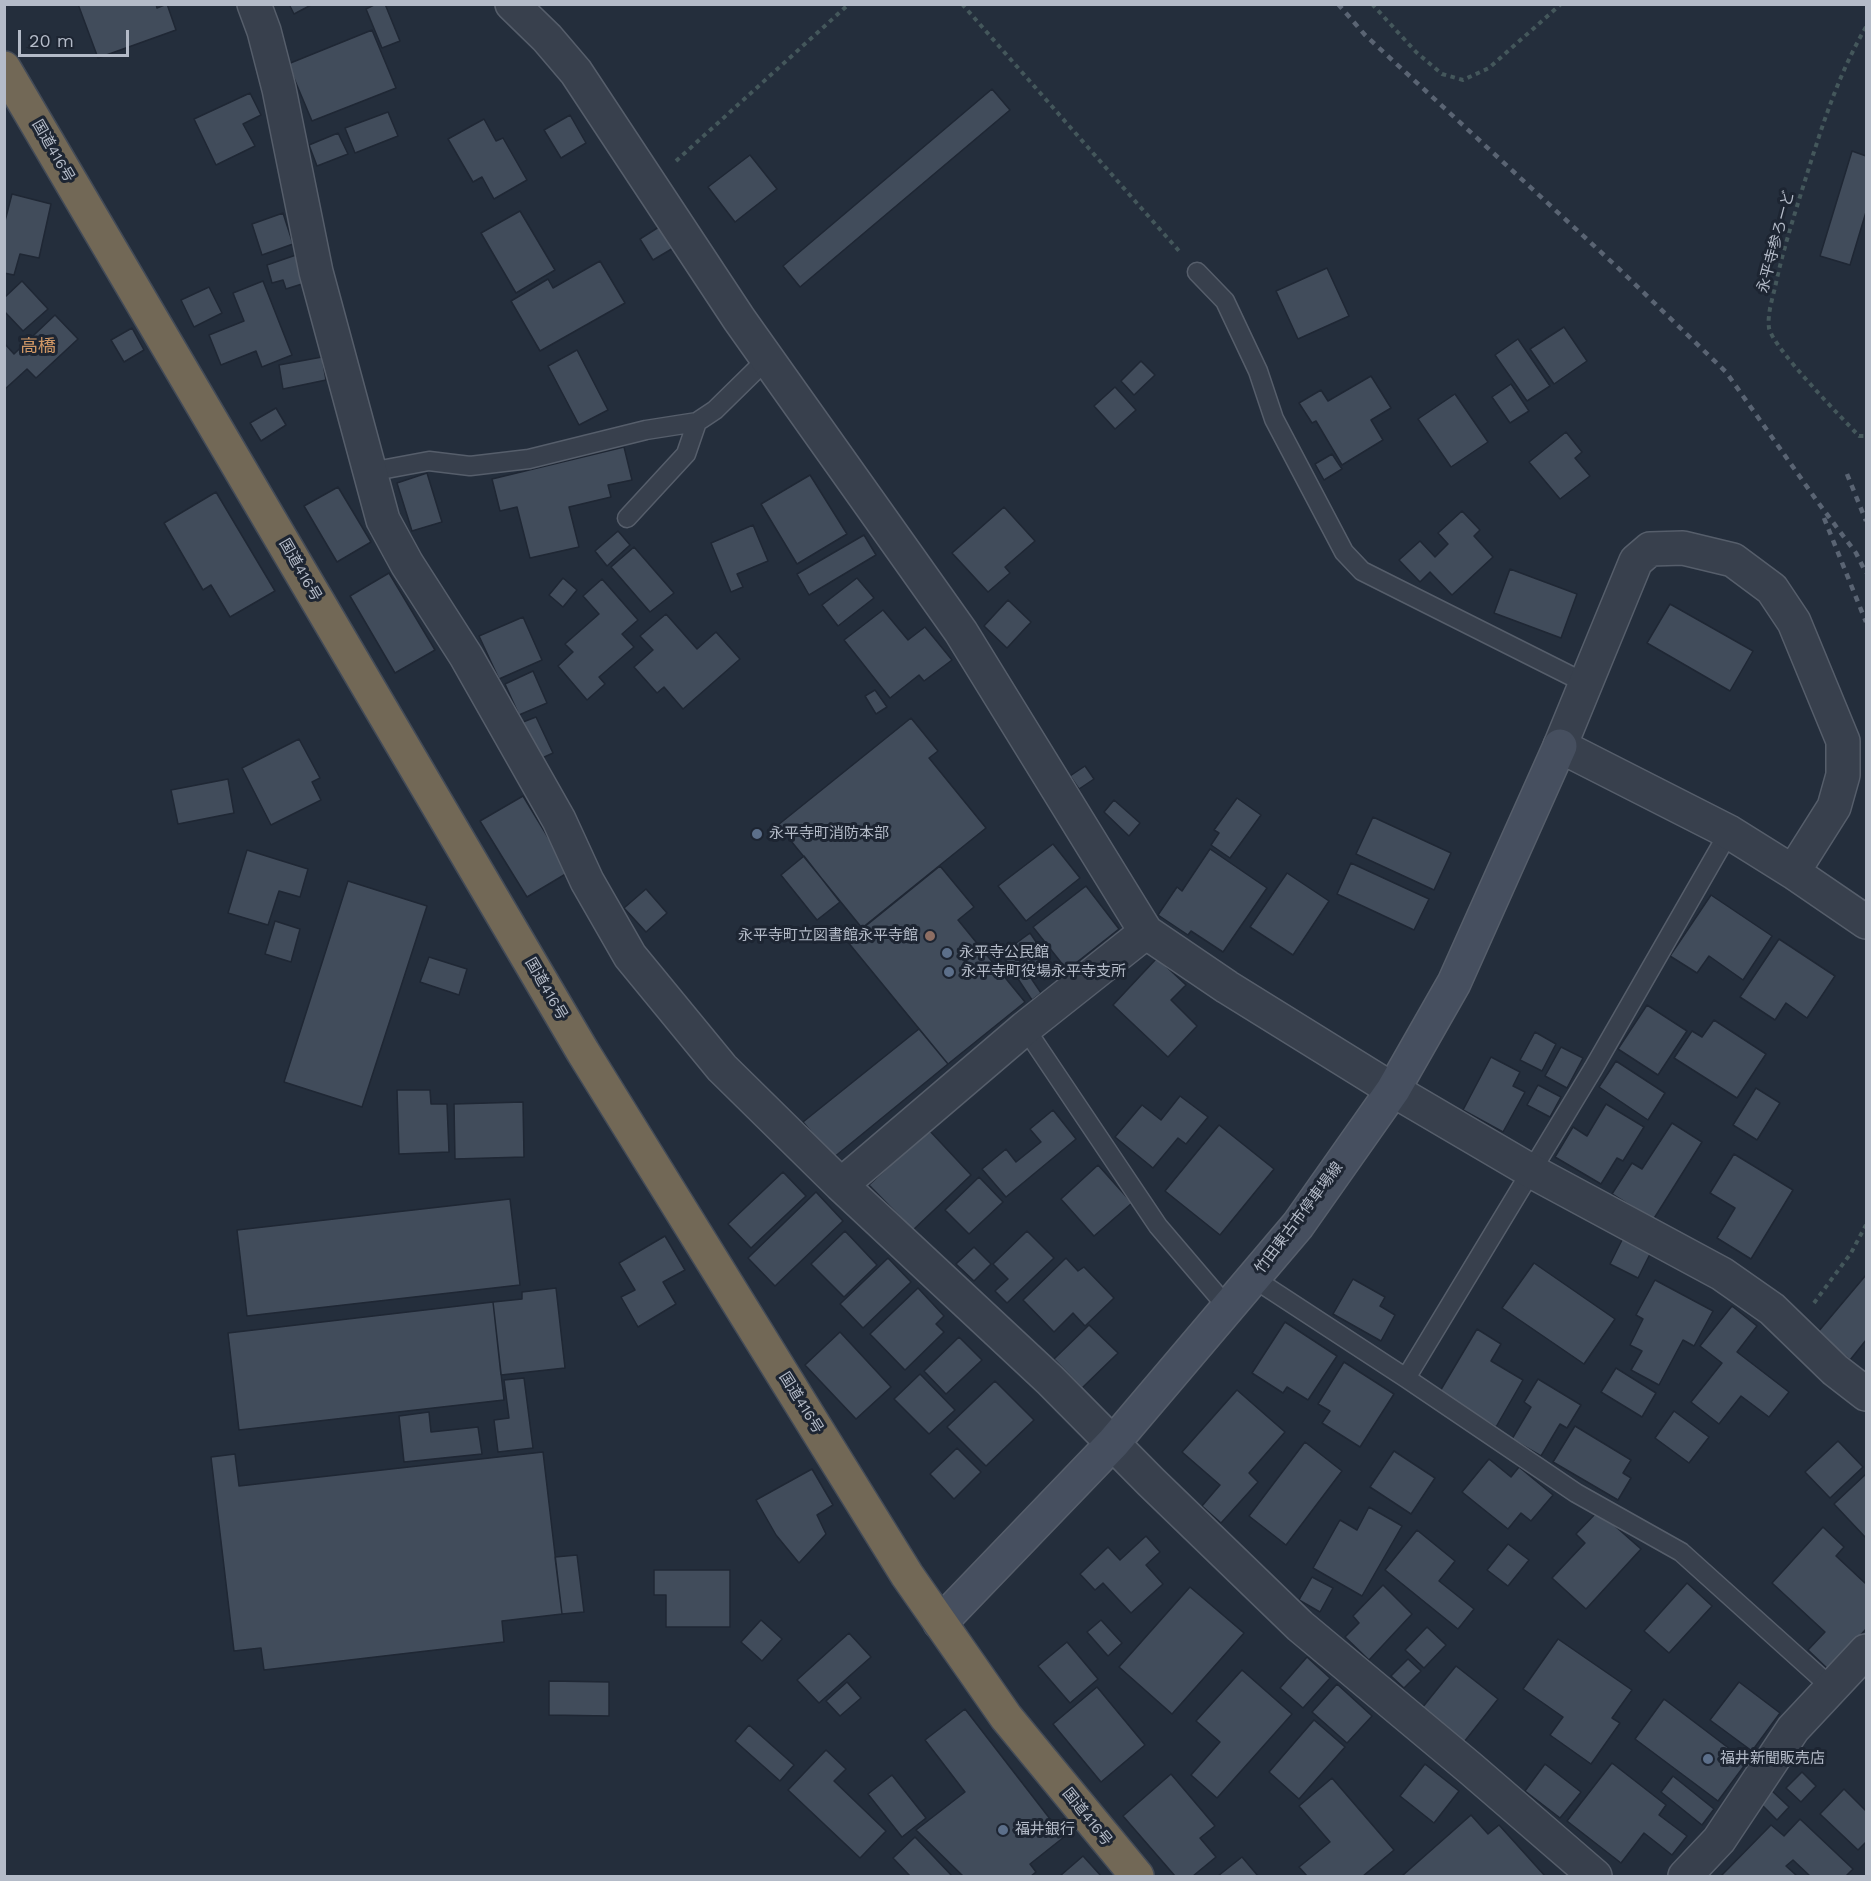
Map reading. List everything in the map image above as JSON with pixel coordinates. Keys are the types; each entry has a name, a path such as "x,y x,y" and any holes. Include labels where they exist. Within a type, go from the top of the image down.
{"highway":[{"name":"国道416号","path":"4,68 583,1052 901,1565 1006,1717 1137,1876"}],"main road":[{"name":"竹田東古市停車場線","path":"940,1623 1113,1443 1298,1225 1393,1090 1454,983 1560,746"}],"street":[{"path":"254,4 264,31 279,89 316,272 383,520 407,564 466,656 548,799 587,881 630,956 722,1068 841,1185 1050,1380 1300,1626 1595,1876"},
{"path":"512,4 547,38 576,72 767,359 961,632 1146,932 1227,987 1393,1090 1531,1171 1722,1274 1772,1309 1835,1370 1866,1394"},
{"path":"1793,872 1834,807 1843,775 1843,741 1794,622 1772,588 1733,560 1683,548 1650,549 1636,561 1560,746 1729,832 1866,922"},
{"path":"841,1185 1025,1028 1146,932"},
{"path":"1686,1876 1719,1840 1792,1729 1866,1651"}],"lane":[{"path":"1197,272 1225,301 1258,371 1274,419 1344,552 1362,571 1585,683"},
{"path":"370,472 429,461 470,466 529,459 646,430 697,422 715,410 767,359"},
{"path":"627,518 686,454 697,422"},
{"path":"1406,1378 1593,1069 1729,832"},
{"path":"1025,1028 1158,1226 1228,1308"},
{"path":"1253,1278 1576,1493 1682,1552 1831,1687"}],"path":[{"path":"650,185 849,4"},
{"path":"962,4 1197,272"},
{"path":"1372,4 1416,52 1442,74 1464,80 1489,68 1561,4"},
{"name":"永平寺参ろーど","path":"1866,27 1838,82 1822,125 1784,248 1769,330 1808,381 1859,436 1866,436"},
{"path":"1794,1330 1851,1253 1866,1225"}],"building":[{"path":"78,4 156,4 157,8 167,4 176,30 98,58"},
{"path":"289,4 313,4 294,14"},
{"path":"376,4 385,4 400,41 382,48 366,9"},
{"path":"372,30 396,88 312,121 288,64"},
{"path":"992,89 1010,110 800,287 783,266"},
{"path":"250,93 261,115 243,124 255,146 216,165 194,119"},
{"path":"388,112 398,136 355,153 345,128"},
{"path":"570,115 586,143 561,158 544,130"},
{"path":"484,119 496,141 503,138 527,180 494,199 482,177 473,182 448,139"},
{"path":"338,133 348,154 317,166 309,145"},
{"path":"1852,151 1866,156 1866,212 1850,265 1820,256"},
{"path":"750,155 777,189 735,222 708,187"},
{"path":"12,194 51,204 39,258 20,254 14,275 4,273 4,225"},
{"path":"520,211 555,270 516,293 481,233"},
{"path":"283,213 293,244 262,255 252,224"},
{"path":"662,225 675,247 653,260 640,239"},
{"path":"296,255 305,283 286,289 283,280 272,283 267,265"},
{"path":"600,261 625,303 540,351 511,301 548,279 553,288"},
{"path":"1327,268 1349,316 1298,339 1276,291"},
{"path":"22,281 48,309 23,331 4,311 4,298"},
{"path":"263,281 292,355 262,367 256,351 221,365 209,335 244,321 233,293"},
{"path":"209,287 222,313 194,327 181,300"},
{"path":"55,315 78,339 36,378 27,369 4,390 4,343 14,354"},
{"path":"1564,327 1587,361 1554,384 1530,349"},
{"path":"132,328 144,350 124,362 111,340"},
{"path":"1518,339 1550,386 1527,401 1495,355"},
{"path":"577,350 608,410 579,425 548,366"},
{"path":"322,357 326,380 283,389 279,365"},
{"path":"1141,361 1155,375 1134,395 1121,381"},
{"path":"1371,376 1391,408 1371,420 1383,440 1342,465 1316,421 1312,423 1299,403 1321,390 1328,401"},
{"path":"1511,384 1529,411 1510,423 1492,397"},
{"path":"1115,387 1136,410 1115,429 1094,406"},
{"path":"1455,394 1488,442 1451,467 1418,419"},
{"path":"276,408 286,425 261,441 250,423"},
{"path":"1566,432 1582,452 1575,458 1590,476 1560,499 1529,462"},
{"path":"624,447 632,480 608,485 611,497 569,507 579,547 530,558 517,507 500,511 492,479"},
{"path":"1332,454 1342,469 1324,480 1315,464"},
{"path":"427,473 442,522 412,531 397,483"},
{"path":"810,475 847,534 797,564 761,504"},
{"path":"338,487 371,542 337,562 304,506"},
{"path":"216,492 275,591 230,617 211,585 203,590 164,523"},
{"path":"1004,507 1035,541 1005,567 1010,573 988,592 952,553"},
{"path":"1462,511 1480,530 1474,536 1493,557 1452,595 1430,572 1420,582 1399,560 1420,541 1435,557 1448,544 1438,533"},
{"path":"753,525 768,561 737,574 743,587 731,592 711,543"},
{"path":"618,531 630,545 607,566 595,551"},
{"path":"864,535 876,555 809,595 797,574"},
{"path":"634,547 674,593 650,612 611,567"},
{"path":"1510,569 1577,594 1561,638 1494,613"},
{"path":"389,573 435,650 395,673 350,596"},
{"path":"563,578 577,590 563,607 549,595"},
{"path":"857,578 874,598 838,626 822,605"},
{"path":"602,579 638,620 622,634 634,647 599,677 605,684 587,700 558,666 573,652 565,644 599,614 583,596"},
{"path":"1008,600 1031,622 1007,648 984,626"},
{"path":"1670,604 1753,651 1730,691 1647,643"},
{"path":"883,610 908,640 925,627 952,660 924,681 919,675 890,698 844,640"},
{"path":"666,614 697,649 716,632 740,659 683,709 664,687 657,693 634,667 653,650 640,636"},
{"path":"523,617 542,660 499,679 479,636"},
{"path":"533,671 547,703 519,715 505,684"},
{"path":"875,690 887,707 876,714 865,696"},
{"path":"536,717 553,753 540,759 523,722"},
{"path":"911,718 938,751 929,758 986,828 862,928 778,825"},
{"path":"299,739 320,778 312,782 321,800 271,825 242,768"},
{"path":"1085,766 1094,779 1079,789 1070,776"},
{"path":"228,779 234,813 178,824 171,790"},
{"path":"523,796 569,872 527,897 480,821"},
{"path":"1237,798 1261,815 1230,858 1211,845 1219,833 1214,830"},
{"path":"1114,800 1140,823 1129,836 1104,812"},
{"path":"1373,817 1451,853 1434,890 1356,854"},
{"path":"1053,844 1080,878 1026,921 998,886"},
{"path":"1210,849 1267,888 1223,952 1191,931 1188,935 1158,915 1177,887 1182,891"},
{"path":"247,850 308,869 300,897 279,891 268,925 228,913"},
{"path":"804,856 840,902 817,920 781,875"},
{"path":"1351,863 1429,899 1414,930 1337,894"},
{"path":"940,866 974,907 958,920 1025,1002 948,1064 847,941"},
{"path":"1287,873 1329,901 1293,955 1250,927"},
{"path":"348,881 427,906 362,1107 284,1082"},
{"path":"1086,886 1119,929 1067,970 1033,927"},
{"path":"646,889 667,913 646,932 624,908"},
{"path":"1711,895 1772,936 1743,980 1709,956 1697,973 1670,956"},
{"path":"275,921 300,929 291,962 265,954"},
{"path":"1030,933 1047,958 1032,968 1015,944"},
{"path":"1779,939 1835,976 1807,1018 1786,1003 1775,1020 1740,997"},
{"path":"1010,947 1041,993 1032,1000 1001,953"},
{"path":"429,957 467,969 459,995 420,982"},
{"path":"1157,958 1186,985 1171,1000 1197,1026 1168,1057 1113,1005"},
{"path":"1647,1005 1687,1031 1658,1075 1618,1049"},
{"path":"1714,1020 1766,1054 1737,1098 1674,1058 1692,1031 1702,1037"},
{"path":"919,1029 948,1064 833,1158 803,1122"},
{"path":"1535,1032 1556,1044 1542,1071 1520,1060"},
{"path":"1561,1047 1583,1058 1567,1088 1545,1076"},
{"path":"1491,1057 1520,1072 1513,1086 1525,1092 1503,1132 1463,1110"},
{"path":"1616,1061 1665,1093 1648,1120 1599,1087"},
{"path":"1538,1085 1561,1097 1550,1117 1527,1105"},
{"path":"1756,1088 1780,1103 1757,1140 1733,1125"},
{"path":"397,1090 430,1090 431,1104 447,1104 449,1152 399,1154"},
{"path":"1180,1096 1208,1117 1186,1144 1178,1138 1153,1168 1115,1137 1142,1105 1161,1120"},
{"path":"523,1102 524,1157 455,1159 454,1104"},
{"path":"1606,1104 1644,1127 1623,1161 1617,1158 1601,1184 1555,1157 1573,1127 1587,1136"},
{"path":"1053,1110 1076,1139 1006,1197 982,1169 1006,1149 1016,1162 1041,1142 1030,1129"},
{"path":"1672,1123 1702,1142 1653,1220 1612,1194 1632,1163 1642,1169"},
{"path":"1219,1125 1274,1169 1220,1235 1165,1191"},
{"path":"928,1129 971,1175 913,1230 869,1185"},
{"path":"1734,1154 1793,1190 1751,1259 1717,1238 1735,1208 1710,1193"},
{"path":"1098,1165 1132,1203 1094,1236 1061,1199"},
{"path":"783,1172 806,1196 751,1248 728,1224"},
{"path":"979,1177 1003,1202 969,1234 945,1210"},
{"path":"816,1192 843,1221 775,1286 748,1258"},
{"path":"510,1199 520,1285 247,1316 237,1230"},
{"path":"845,1231 877,1265 844,1297 811,1264"},
{"path":"1027,1231 1054,1258 1007,1303 995,1291 1008,1279 993,1264"},
{"path":"665,1236 685,1270 663,1282 676,1304 638,1327 621,1297 635,1290 619,1263"},
{"path":"1624,1236 1652,1250 1638,1278 1610,1264"},
{"path":"974,1247 991,1264 974,1281 956,1264"},
{"path":"888,1258 911,1282 863,1328 840,1304"},
{"path":"1066,1258 1078,1271 1084,1267 1114,1298 1085,1326 1073,1313 1054,1332 1023,1300"},
{"path":"1534,1263 1615,1319 1584,1364 1502,1308"},
{"path":"1866,1275 1866,1340 1850,1360 1818,1332"},
{"path":"1353,1279 1385,1297 1380,1306 1395,1315 1381,1341 1333,1314"},
{"path":"1655,1280 1713,1311 1694,1346 1683,1340 1659,1385 1631,1370 1642,1351 1630,1345 1643,1319 1636,1315"},
{"path":"556,1288 565,1368 501,1375 493,1302 522,1299 522,1292"},
{"path":"918,1288 944,1316 936,1324 944,1332 905,1370 870,1334"},
{"path":"493,1302 504,1400 239,1430 228,1333"},
{"path":"1732,1306 1757,1326 1737,1352 1789,1392 1769,1417 1741,1396 1719,1424 1691,1402 1722,1363 1700,1346"},
{"path":"1285,1322 1337,1356 1308,1400 1287,1387 1283,1393 1252,1373"},
{"path":"1089,1325 1118,1353 1082,1388 1054,1359"},
{"path":"1477,1329 1501,1344 1491,1361 1523,1380 1496,1427 1439,1393"},
{"path":"840,1332 891,1387 856,1419 805,1365"},
{"path":"959,1337 982,1360 946,1394 924,1371"},
{"path":"1344,1362 1394,1394 1360,1447 1322,1423 1330,1411 1318,1404"},
{"path":"1616,1368 1656,1393 1642,1417 1601,1392"},
{"path":"920,1374 955,1410 929,1434 894,1399"},
{"path":"524,1378 533,1448 498,1452 494,1420 509,1418 504,1380"},
{"path":"1538,1379 1581,1405 1567,1428 1560,1424 1541,1456 1512,1439 1531,1407 1524,1402"},
{"path":"995,1381 1034,1420 986,1466 947,1427"},
{"path":"1237,1390 1285,1432 1249,1473 1258,1482 1221,1523 1202,1506 1220,1485 1182,1452"},
{"path":"1674,1411 1709,1437 1689,1463 1655,1438"},
{"path":"429,1412 431,1432 478,1427 482,1454 404,1462 399,1416"},
{"path":"1575,1426 1631,1460 1623,1473 1631,1478 1618,1500 1553,1462"},
{"path":"1838,1441 1863,1467 1830,1498 1805,1472"},
{"path":"1305,1442 1342,1471 1286,1545 1249,1516"},
{"path":"957,1448 981,1472 954,1499 930,1474"},
{"path":"1394,1451 1435,1478 1411,1514 1370,1487"},
{"path":"543,1452 562,1614 502,1621 504,1642 264,1670 261,1648 234,1651 211,1457 235,1454 239,1486"},
{"path":"1489,1459 1511,1477 1519,1467 1553,1495 1531,1521 1521,1513 1508,1529 1462,1492"},
{"path":"812,1469 833,1505 817,1515 826,1534 799,1563 776,1535 756,1500"},
{"path":"1866,1474 1866,1538 1834,1504"},
{"path":"1369,1507 1402,1526 1362,1596 1313,1568 1340,1520 1357,1530"},
{"path":"1598,1511 1641,1549 1586,1609 1552,1578 1585,1543 1576,1534"},
{"path":"1823,1527 1844,1547 1836,1556 1866,1584 1866,1629 1829,1670 1808,1650 1825,1632 1772,1583"},
{"path":"1417,1530 1455,1561 1439,1581 1474,1609 1458,1629 1385,1570"},
{"path":"1146,1536 1160,1552 1146,1565 1163,1584 1131,1613 1103,1583 1095,1590 1080,1574 1108,1547 1120,1560"},
{"path":"1508,1544 1529,1560 1508,1586 1487,1570"},
{"path":"577,1555 584,1612 562,1614 555,1557"},
{"path":"654,1570 730,1570 730,1627 666,1627 666,1595 654,1595"},
{"path":"1312,1577 1333,1588 1320,1612 1299,1600"},
{"path":"1687,1583 1712,1606 1669,1653 1644,1631"},
{"path":"1383,1585 1412,1614 1369,1660 1345,1637 1359,1623 1353,1616"},
{"path":"1190,1587 1244,1633 1172,1714 1119,1667"},
{"path":"761,1620 782,1639 762,1661 741,1642"},
{"path":"1101,1620 1122,1643 1108,1656 1087,1632"},
{"path":"1427,1627 1446,1645 1424,1668 1405,1650"},
{"path":"849,1633 871,1657 819,1703 797,1680"},
{"path":"1558,1639 1632,1690 1612,1718 1620,1723 1591,1764 1550,1735 1563,1717 1523,1689"},
{"path":"1067,1642 1098,1679 1070,1703 1038,1666"},
{"path":"1307,1657 1330,1678 1303,1708 1280,1688"},
{"path":"1408,1659 1421,1671 1404,1688 1391,1676"},
{"path":"1456,1666 1498,1699 1464,1742 1422,1708"},
{"path":"1242,1670 1292,1714 1217,1798 1191,1775 1220,1742 1196,1721"},
{"path":"549,1681 609,1682 609,1716 549,1715"},
{"path":"847,1682 861,1698 840,1716 826,1701"},
{"path":"1739,1682 1780,1713 1752,1751 1710,1720"},
{"path":"1337,1684 1372,1716 1347,1743 1312,1712"},
{"path":"1097,1687 1145,1745 1101,1782 1053,1724"},
{"path":"1664,1699 1747,1762 1718,1801 1635,1739"},
{"path":"965,1709 1064,1837 1030,1864 1036,1872 1031,1876 963,1876 916,1830 965,1792 925,1740"},
{"path":"1314,1720 1345,1747 1299,1799 1269,1772"},
{"path":"749,1725 794,1765 780,1781 735,1741"},
{"path":"826,1750 846,1769 834,1781 886,1831 860,1858 788,1790"},
{"path":"1612,1763 1666,1805 1659,1815 1687,1836 1672,1855 1644,1833 1621,1863 1567,1821"},
{"path":"1425,1764 1459,1791 1434,1823 1400,1796"},
{"path":"1545,1764 1581,1792 1560,1818 1525,1791"},
{"path":"1802,1772 1816,1786 1801,1802 1786,1788"},
{"path":"1171,1774 1215,1826 1200,1838 1216,1857 1193,1876 1175,1876 1123,1816"},
{"path":"892,1775 926,1818 902,1837 868,1794"},
{"path":"1673,1776 1714,1809 1702,1825 1661,1792"},
{"path":"1332,1778 1394,1850 1363,1876 1307,1876 1299,1867 1330,1842 1299,1806"},
{"path":"1844,1789 1866,1811 1866,1842 1858,1850 1820,1814"},
{"path":"1771,1790 1789,1807 1777,1820 1759,1802"},
{"path":"1471,1815 1488,1834 1499,1825 1545,1876 1402,1876"},
{"path":"1800,1819 1853,1869 1846,1876 1810,1876 1793,1860 1786,1866 1797,1876 1721,1876 1771,1825 1784,1836"},
{"path":"915,1837 952,1876 910,1876 893,1858"},
{"path":"1083,1856 1101,1876 1060,1876"},
{"path":"1242,1857 1258,1876 1218,1876"}],"railway":[{"path":"1338,4 1365,35 1616,266 1726,372 1856,553 1866,573"},
{"path":"1847,474 1866,521"},
{"path":"1824,518 1866,622"}],"place":[{"name":"永平寺町消防本部","path":"757,834"},
{"name":"永平寺町立図書館永平寺館","path":"930,936"},
{"name":"永平寺公民館","path":"947,953"},
{"name":"永平寺町役場永平寺支所","path":"949,972"},
{"name":"福井新聞販売店","path":"1708,1759"},
{"name":"福井銀行","path":"1003,1830"}],"district":[{"name":"高橋","path":"38,347"}]}
